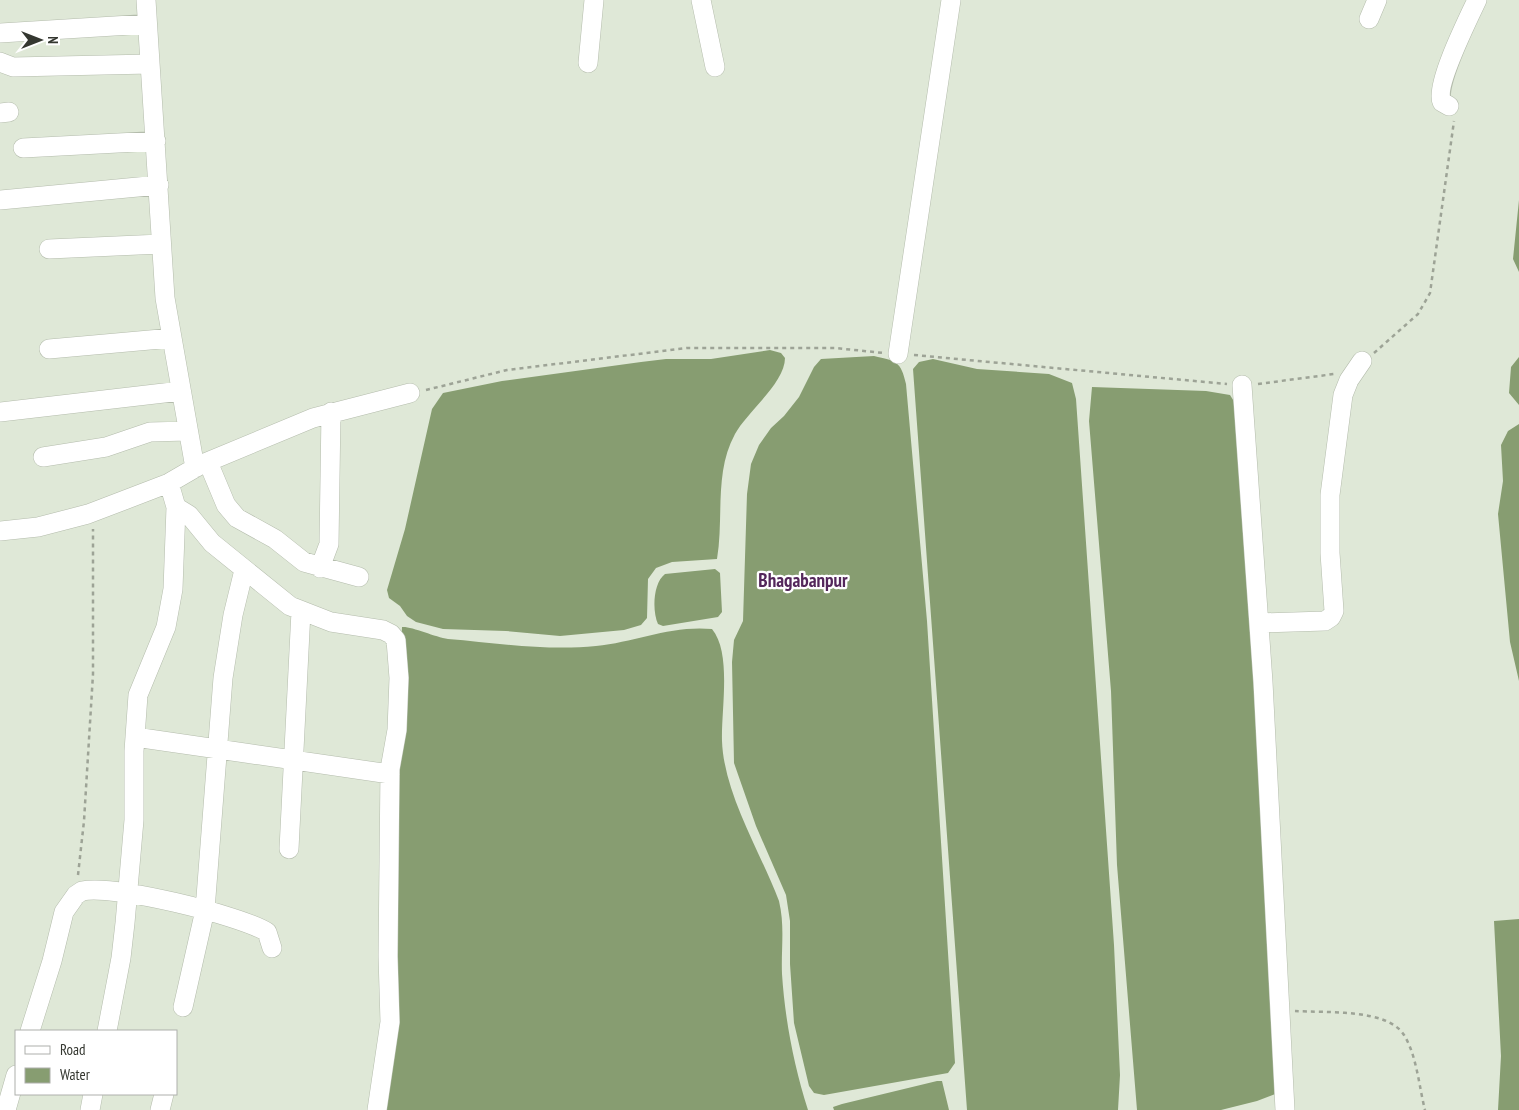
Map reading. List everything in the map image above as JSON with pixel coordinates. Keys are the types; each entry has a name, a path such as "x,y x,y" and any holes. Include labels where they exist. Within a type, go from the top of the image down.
{"street":[{"path":"146,0 165,298 187,430 202,465 231,513 275,539 294,556 320,568 359,577"},
{"path":"588,63 594,0"},
{"path":"701,0 716,67"},
{"path":"898,354 952,0"},
{"path":"1369,19 1377,0"},
{"path":"1445,104 1440,93 1452,56 1477,0"},
{"path":"0,32 147,24"},
{"path":"0,62 13,66 150,64"},
{"path":"23,148 156,141"},
{"path":"0,200 159,185"},
{"path":"49,249 161,244"},
{"path":"49,349 172,338"},
{"path":"1259,623 1325,621 1332,617 1334,610 1330,554 1330,495 1343,395 1349,380 1362,361"},
{"path":"1242,385 1259,623 1286,1110"},
{"path":"0,412 180,391"},
{"path":"0,531 61,522 169,483 202,465 331,412 410,394"},
{"path":"320,568 330,537 331,412"},
{"path":"43,457 106,447 150,432 187,430"},
{"path":"107,1030 121,958 128,893 134,820 135,737 138,695 147,670 160,645 168,618 173,589 176,507 169,483"},
{"path":"176,507 189,515 212,543 282,600 301,611 331,622 383,630 391,634 396,640 399,678 397,730 390,774 388,956 390,1014 377,1110"},
{"path":"183,1007 205,910 223,678 233,615 244,570"},
{"path":"289,848 301,611"},
{"path":"135,737 390,774"},
{"path":"30,1030 52,960 64,912 76,896 88,890 128,893 205,910 262,928 267,932 272,948"},
{"path":"6,1110 15,1078"},
{"path":"90,1110 93,1095"},
{"path":"160,1110 164,1095"}],"path":[{"path":"1362,361 1385,345 1418,314 1430,293 1454,123 1453,111 1445,104"},
{"path":"410,394 507,370 687,348 835,348 1242,385 1337,373"},
{"path":"76,896 84,821 93,674 92,523"},
{"path":"1280,1010 1371,1016 1385,1019 1398,1028 1411,1050 1424,1110"}],"water":[{"path":"1519,200 1519,272 1513,259"},
{"path":"770,350 781,353 785,358 783,368 772,387 741,425 728,449 722,479 717,559 672,562 656,568 648,579 647,618 641,625 624,630 560,636 506,631 443,629 416,622 389,598 387,590 405,529 432,409 443,393 502,381 641,362 666,359 711,359"},
{"path":"874,356 896,363 902,371 906,384 927,621 955,1063 948,1073 824,1095 814,1093 809,1086 794,1023 790,964 790,921 786,895 756,826 734,763 732,662 734,640 743,621 747,494 751,464 759,445 771,428 784,416 799,397 814,367 821,359"},
{"path":"1519,357 1519,405 1509,393 1511,367"},
{"path":"933,359 977,369 1049,374 1072,383 1076,399 1114,945 1120,1075 1118,1110 967,1110 913,369 919,362"},
{"path":"1092,387 1206,391 1230,395 1235,403 1240,424 1278,1093 1257,1101 1221,1110 1137,1110 1117,865 1111,691 1089,421"},
{"path":"1519,424 1519,681 1510,642 1498,514 1503,481 1501,445 1508,431"},
{"path":"715,569 720,573 722,612 718,617 663,626 658,624 654,605 656,590 661,578 665,574"},
{"path":"402,627 448,639 559,648 611,644 682,629 712,629 718,639 724,667 722,741 724,761 736,802 779,901 782,919 782,974 785,1008 794,1060 808,1110 383,1110"},
{"path":"1519,919 1519,1110 1498,1110 1501,1056 1494,921"},
{"path":"942,1081 949,1110 834,1110 833,1107 842,1104"}],"district":[{"name":"Bhagabanpur","path":"803,580"}]}
